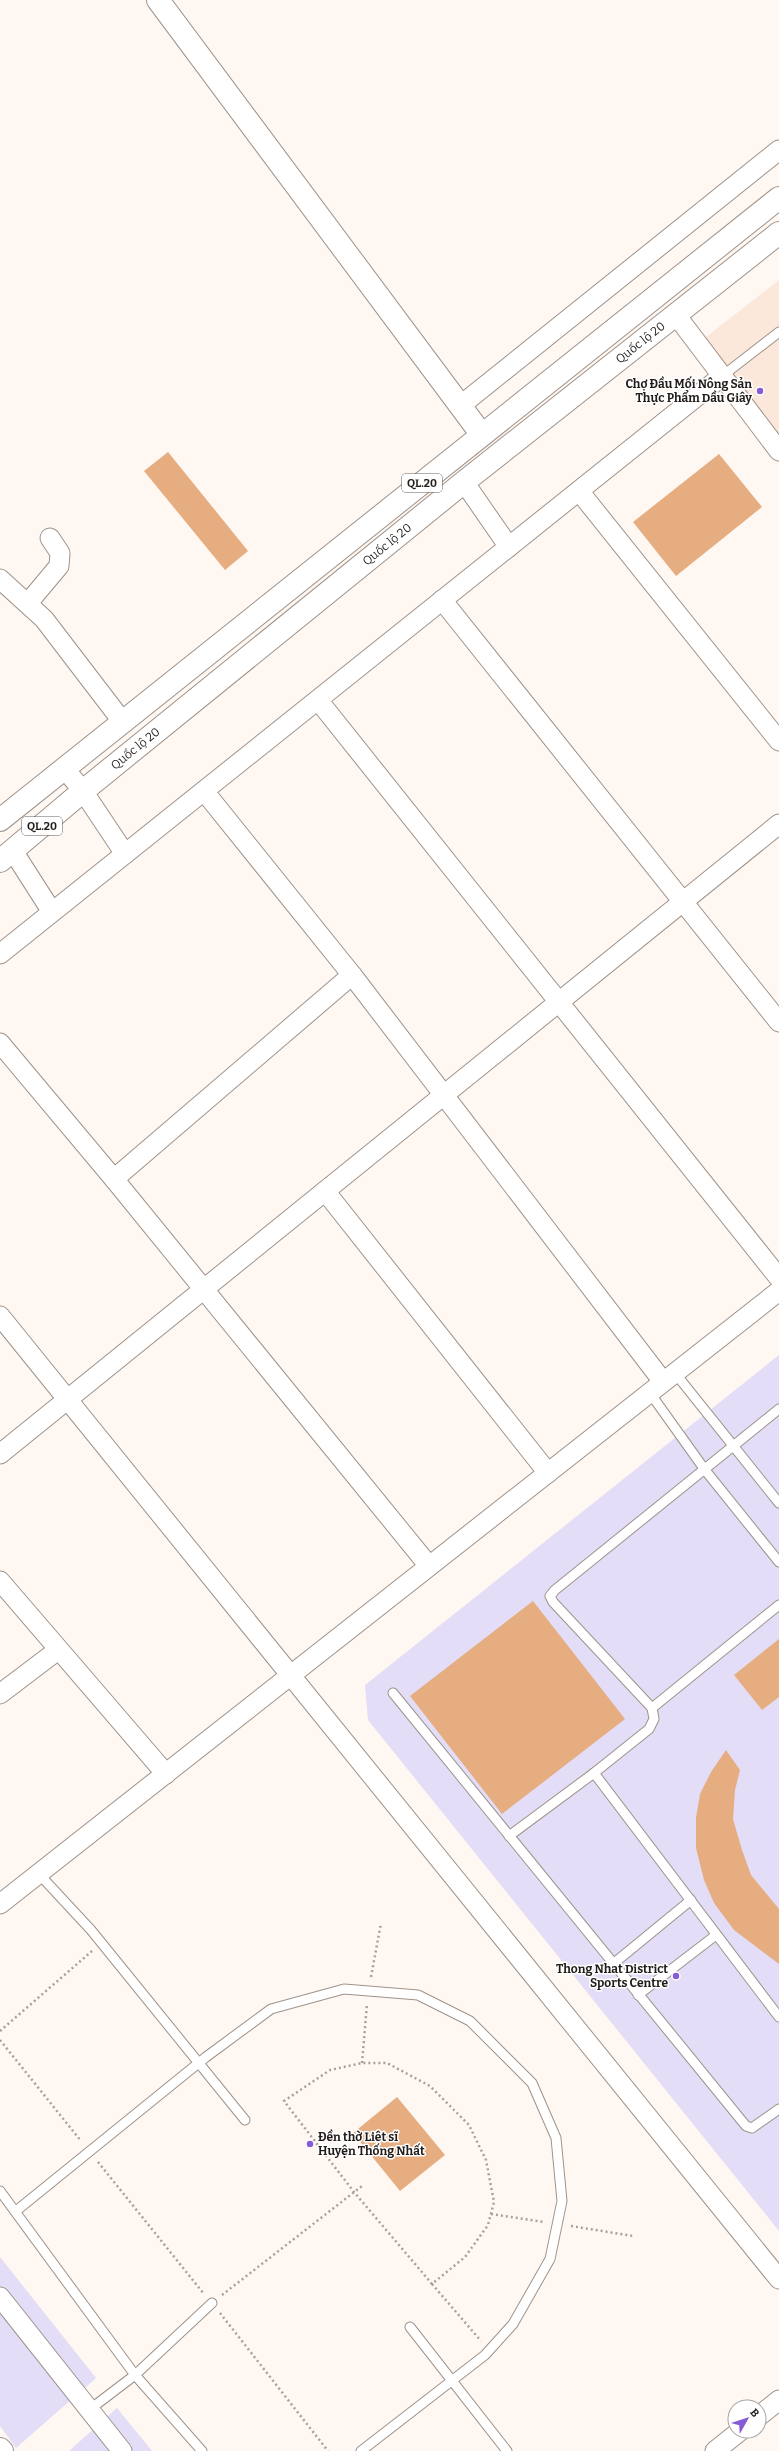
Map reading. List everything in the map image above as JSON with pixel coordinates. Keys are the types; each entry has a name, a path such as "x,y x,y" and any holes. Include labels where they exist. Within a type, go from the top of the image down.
{"main road":[{"path":"158,0 482,435"},
{"name":"QL.20","path":"0,820 122,721 779,198"},
{"name":"Quốc lộ 20","path":"6,856 83,791 464,482 779,233"}],"street":[{"path":"460,406 779,150"},
{"path":"676,315 721,377 779,451"},
{"path":"0,954 721,377"},
{"path":"464,482 509,547"},
{"path":"579,491 779,740"},
{"path":"28,604 59,566 60,553 50,538"},
{"path":"0,579 44,620 122,721"},
{"path":"442,600 779,1022"},
{"path":"318,700 560,1001 779,1278"},
{"path":"64,768 83,791 125,854"},
{"path":"204,791 352,975 662,1382"},
{"path":"0,1454 779,824"},
{"path":"6,856 52,912"},
{"path":"114,1179 352,975"},
{"path":"0,1043 114,1179 429,1566"},
{"path":"325,1191 548,1473"},
{"path":"0,1904 779,1291"},
{"path":"0,1316 779,2280"},
{"path":"0,1581 166,1774"},
{"path":"0,1694 58,1650"},
{"path":"0,2297 122,2451"},
{"path":"767,2410 779,2400"},
{"path":"715,2451 730,2439"}],"lane":[{"path":"721,377 779,332"},
{"path":"662,1382 733,1446 779,1503"},
{"path":"662,1382 705,1470 779,1562"},
{"path":"509,1836 594,1774 649,1729 654,1720 652,1708 552,1602 550,1596 554,1590 779,1409"},
{"path":"652,1708 779,1605"},
{"path":"394,1693 746,2126 752,2128 757,2126 779,2109"},
{"path":"594,1774 779,2017"},
{"path":"39,1874 102,1943 198,2064 245,2120"},
{"path":"613,1964 691,1900"},
{"path":"638,1995 716,1935"},
{"path":"16,2211 198,2064 271,2009 344,1990 418,1995 470,2021 532,2083 556,2138 562,2201 550,2259 513,2324 489,2351 361,2451"},
{"path":"0,2191 135,2375 202,2451"},
{"path":"89,2410 135,2375 212,2303"},
{"path":"410,2326 507,2451"}],"path":[{"path":"0,2031 102,1943"},
{"path":"0,2040 212,2303 328,2451"},
{"path":"432,2284 465,2257 488,2225 494,2202 486,2160 469,2124 435,2091 388,2063 362,2063 330,2070 284,2101 354,2192 432,2284 489,2351"},
{"path":"212,2303 362,2186"}],"shaded area":[{"name":"Chợ Đầu Mối Nông Sản Thực Phẩm Dầu Giây","path":"779,280 779,441 701,341"},
{"name":"Thong Nhat District Sports Centre","path":"779,1355 779,2231 368,1720 365,1685"},
{"path":"0,2257 96,2378 16,2448 0,2426"},
{"path":"117,2408 152,2451 69,2451"}],"building":[{"path":"168,452 248,551 225,570 144,471"},
{"path":"719,454 762,507 676,576 633,522"},
{"path":"533,1601 625,1719 502,1814 410,1696"},
{"path":"779,1639 779,1697 762,1710 734,1675"},
{"path":"726,1750 740,1770 735,1790 733,1819 742,1850 751,1875 779,1909 779,1964 734,1930 714,1903 704,1880 696,1848 696,1818 700,1794 711,1772"},
{"path":"397,2097 445,2155 400,2191 353,2133"}],"place":[{"name":"Chợ Đầu Mối Nông Sản Thực Phẩm Dầu Giây","path":"760,391"},
{"name":"Thong Nhat District Sports Centre","path":"676,1976"},
{"name":"Đền thờ Liệt sĩ Huyện Thống Nhất","path":"310,2144"}]}
